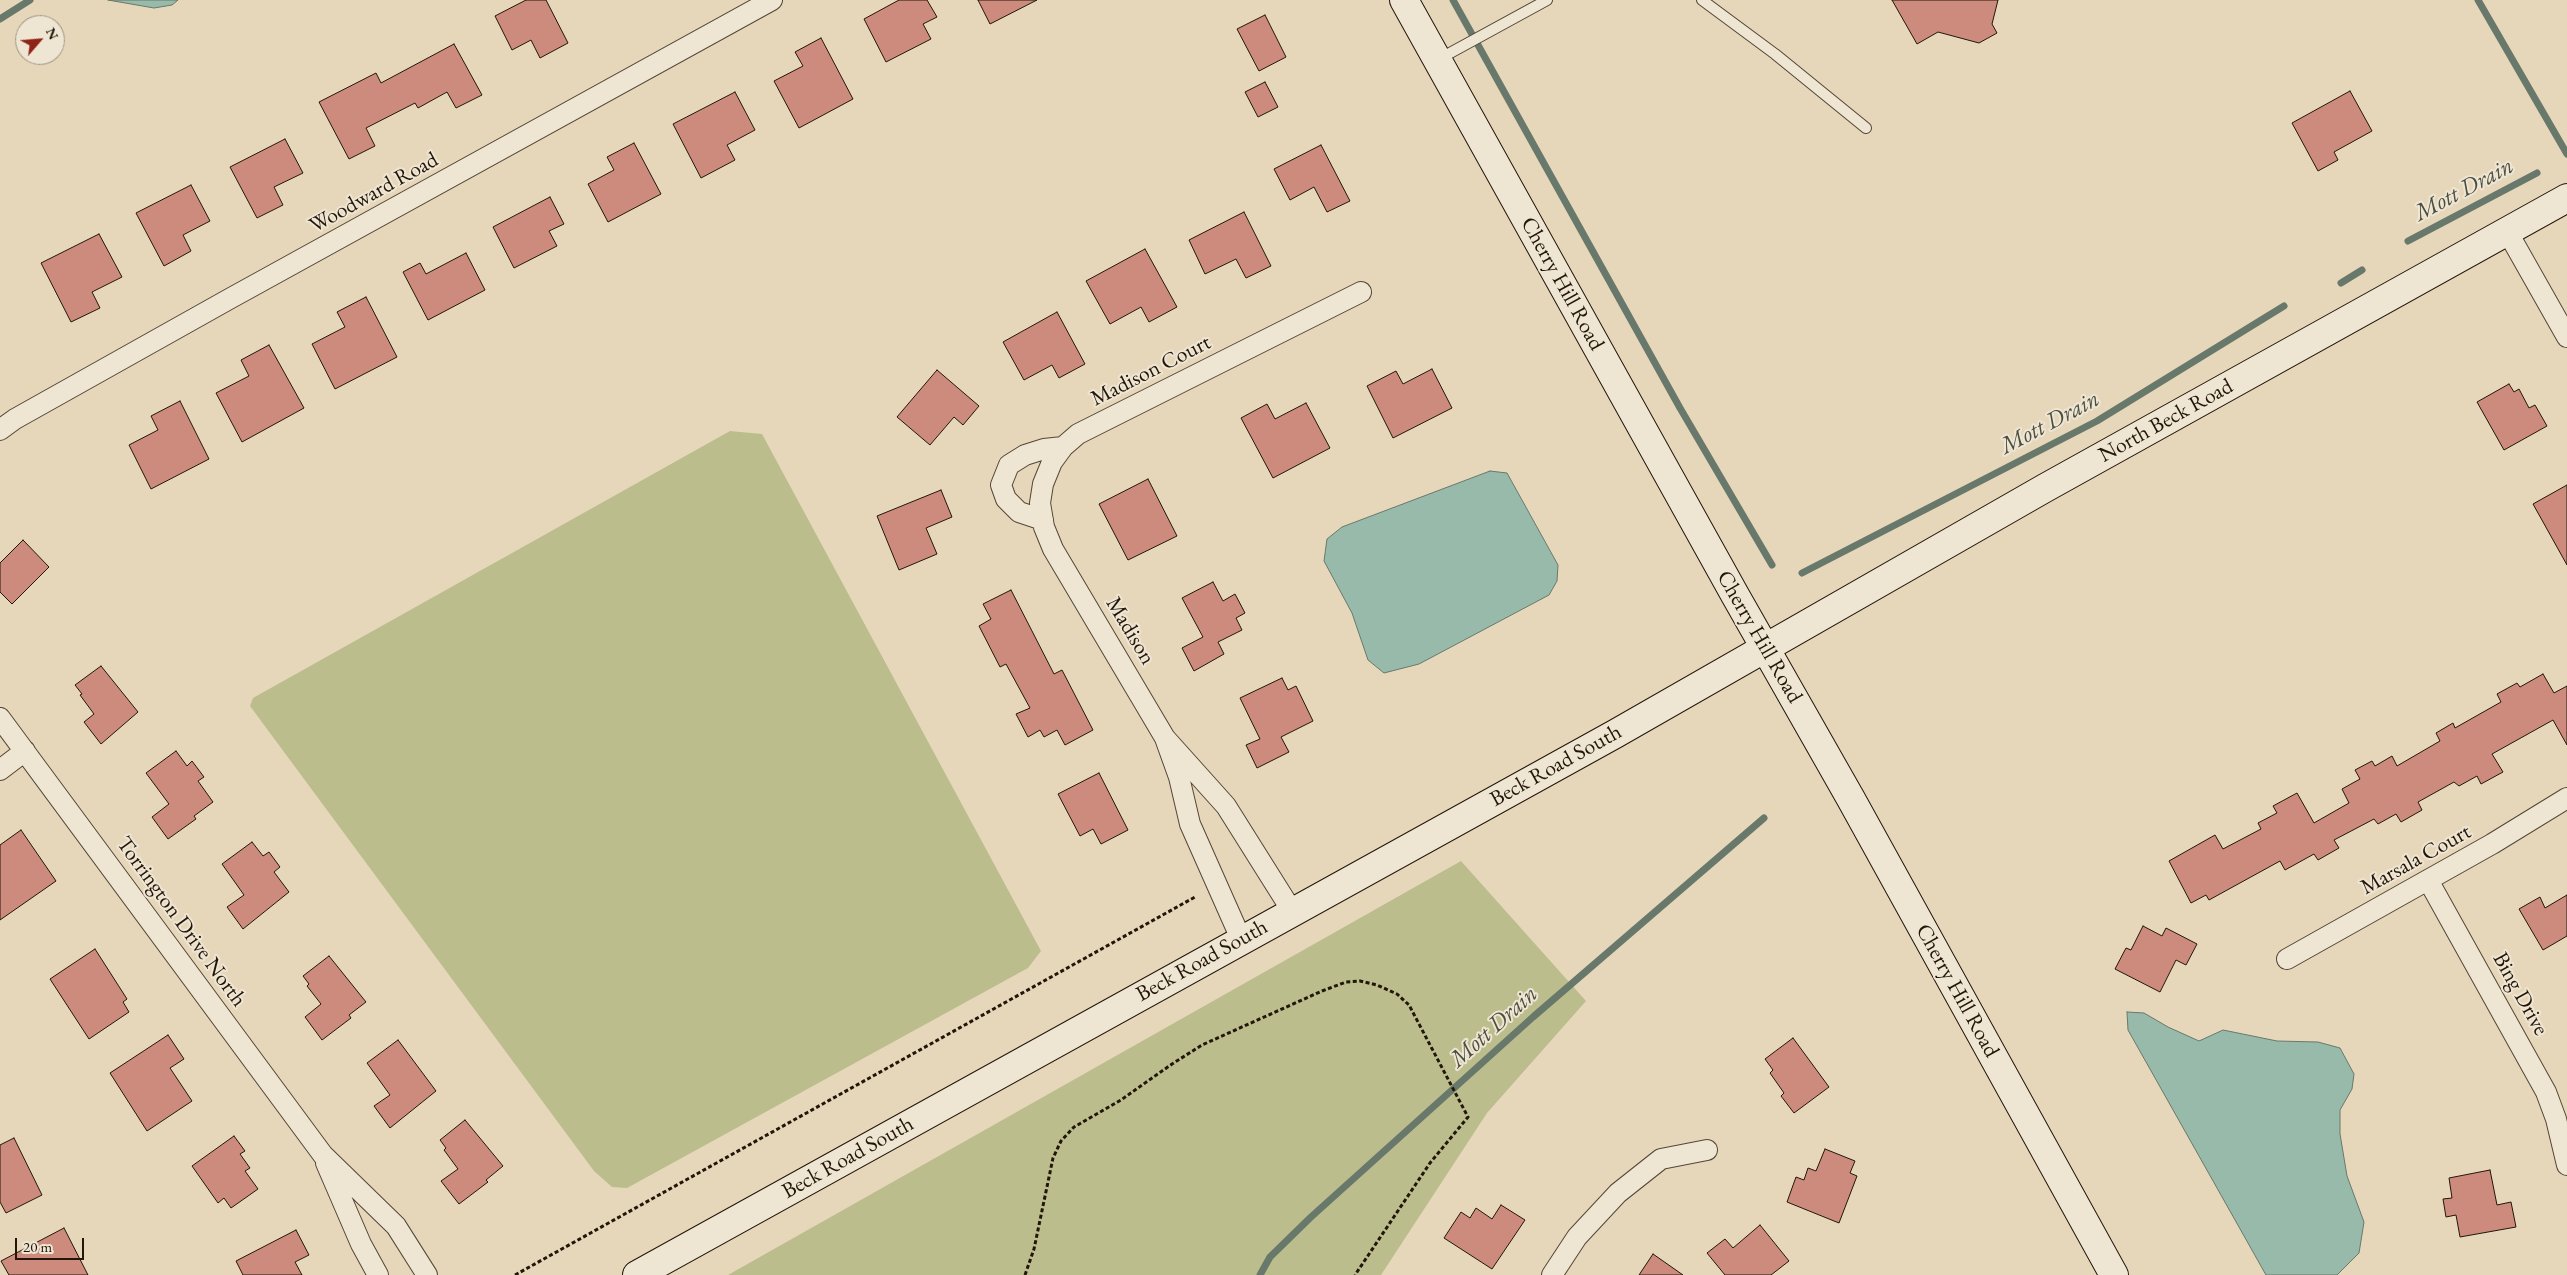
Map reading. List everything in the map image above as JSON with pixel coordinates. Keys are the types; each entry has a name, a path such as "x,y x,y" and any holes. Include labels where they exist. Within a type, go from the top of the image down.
{"main road":[{"name":"Cherry Hill Road","path":"1404,0 2114,1275"},
{"name":"North Beck Road","path":"1766,647 2045,488 2567,198"},
{"name":"Beck Road South","path":"637,1275 1606,739 1766,647"}],"street":[{"name":"Woodward Road","path":"0,430 15,419 223,303 772,0"},
{"path":"2508,231 2567,337"},
{"name":"Madison Court","path":"1053,549 1043,520 1040,503 1043,484 1052,462 1063,447 1078,434 1361,292"},
{"path":"1043,520 1019,512 1006,499 1001,485 1009,465 1025,455 1044,448 1063,447"},
{"name":"Madison","path":"1053,549 1165,738 1179,777 1190,824 1242,939"},
{"name":"Torrington Drive North","path":"0,718 323,1155 396,1226 427,1275"},
{"name":"Madison","path":"1165,738 1226,806 1292,911"},
{"path":"0,770 24,751"},
{"name":"Marsala Court","path":"2287,959 2492,844 2567,798"},
{"name":"Bing Drive","path":"2428,880 2546,1092 2556,1119 2567,1165"},
{"path":"1552,1275 1577,1237 1618,1193 1661,1160 1707,1150"},
{"name":"Torrington Drive North","path":"323,1155 361,1244 378,1275"}],"lane":[{"path":"1438,59 1547,0"},
{"path":"1702,0 1775,54 1866,128"}],"path":[{"path":"515,1275 1195,897"},
{"path":"1025,1275 1034,1249 1053,1158 1061,1140 1074,1128 1121,1100 1172,1064 1202,1046 1322,991 1346,982 1360,982 1377,985 1397,994 1409,1005 1468,1117 1430,1163 1355,1275"}],"green space":[{"path":"730,431 762,434 1041,951 1028,968 627,1188 612,1187 594,1171 250,706 253,698"},
{"path":"1461,861 1586,1001 1487,1113 1381,1275 728,1275"}],"shaded area":[{"path":"108,0 178,0 172,5 154,8"},
{"path":"1490,471 1507,473 1558,565 1557,581 1549,595 1419,664 1384,673 1368,660 1352,613 1324,561 1327,539 1342,527"},
{"path":"2127,1012 2144,1013 2168,1027 2199,1041 2223,1030 2277,1041 2318,1042 2340,1048 2354,1074 2352,1089 2340,1110 2340,1134 2347,1176 2364,1222 2359,1253 2337,1275 2266,1275 2128,1030"}],"building":[{"path":"526,0 546,0 568,43 540,58 531,40 512,50 495,16"},
{"path":"899,0 927,0 937,17 923,24 931,39 886,62 864,19"},
{"path":"978,0 1037,0 990,24"},
{"path":"1892,0 1998,0 1992,24 1997,33 1979,43 1938,32 1917,44"},
{"path":"1265,15 1286,57 1259,71 1237,29"},
{"path":"821,38 853,99 799,128 774,81 803,66 795,52"},
{"path":"454,44 482,95 456,108 447,92 418,108 415,103 366,128 375,146 349,159 319,102 376,73 381,83"},
{"path":"1265,82 1278,107 1258,117 1245,92"},
{"path":"2350,91 2372,131 2334,152 2338,160 2318,171 2292,123"},
{"path":"735,92 755,130 727,145 735,160 701,178 673,124"},
{"path":"285,139 303,173 274,187 283,205 257,218 230,167"},
{"path":"634,143 661,194 608,222 588,184 614,170 607,157"},
{"path":"1321,145 1350,201 1327,212 1314,187 1290,200 1274,169"},
{"path":"191,185 210,221 183,235 191,251 164,266 136,213"},
{"path":"550,197 564,224 549,231 557,246 514,268 493,227"},
{"path":"1244,212 1271,266 1246,278 1236,259 1205,274 1189,240"},
{"path":"99,234 122,277 92,292 100,308 71,322 41,263"},
{"path":"1145,249 1177,307 1149,322 1141,307 1110,324 1086,281"},
{"path":"466,253 485,290 428,320 403,272 420,263 426,274"},
{"path":"366,297 397,357 335,389 312,344 345,327 337,312"},
{"path":"1057,312 1085,364 1059,378 1052,365 1024,380 1003,342"},
{"path":"269,345 304,408 242,442 216,393 249,376 241,360"},
{"path":"1432,369 1452,408 1393,438 1367,386 1396,371 1403,384"},
{"path":"937,370 979,406 963,425 954,417 930,445 897,417"},
{"path":"2509,384 2514,392 2519,389 2529,408 2535,405 2547,426 2504,450 2477,402"},
{"path":"180,401 209,459 151,489 129,445 158,430 151,416"},
{"path":"1306,403 1330,448 1273,478 1241,418 1267,404 1275,419"},
{"path":"1148,479 1177,536 1128,560 1099,504"},
{"path":"2567,485 2567,565 2533,504"},
{"path":"941,490 952,517 926,528 937,554 899,570 877,516"},
{"path":"23,540 49,567 12,604 0,592 0,563"},
{"path":"1213,582 1223,601 1235,594 1245,613 1236,618 1242,630 1218,642 1224,654 1194,671 1182,648 1203,637 1182,598"},
{"path":"1011,590 1054,674 1062,670 1093,730 1065,745 1057,730 1044,737 1040,730 1028,737 1016,714 1030,708 1006,664 1000,667 979,626 991,619 983,604"},
{"path":"101,666 138,712 101,744 84,722 94,714 75,685"},
{"path":"2543,674 2554,693 2567,686 2567,745 2553,720 2492,754 2503,772 2481,784 2477,776 2459,786 2454,782 2418,802 2422,810 2401,822 2396,814 2378,824 2374,819 2334,840 2339,848 2318,860 2314,854 2285,870 2280,861 2209,900 2206,895 2191,903 2169,861 2215,835 2223,849 2261,829 2258,823 2277,813 2273,806 2297,793 2314,823 2349,803 2342,789 2360,779 2355,770 2372,761 2375,766 2392,756 2397,766 2440,741 2436,733 2453,723 2455,728 2501,702 2497,694 2517,683 2520,687"},
{"path":"1282,678 1288,690 1296,686 1313,721 1281,737 1289,752 1257,768 1246,745 1260,739 1240,698"},
{"path":"176,751 187,766 192,761 204,777 198,781 213,802 194,816 196,819 168,839 152,817 169,804 146,773"},
{"path":"1099,773 1128,830 1101,844 1093,829 1080,836 1058,794"},
{"path":"21,830 56,881 0,920 0,845"},
{"path":"252,842 263,856 269,852 280,867 274,872 289,892 243,929 227,907 244,895 222,864"},
{"path":"2567,895 2567,936 2543,950 2519,909 2540,897 2545,908"},
{"path":"2143,926 2162,936 2166,928 2197,944 2186,965 2176,960 2160,992 2115,969 2126,948 2131,950"},
{"path":"95,949 127,999 123,1002 129,1012 89,1039 50,979"},
{"path":"329,956 366,1002 349,1015 351,1018 322,1040 305,1017 321,1004 307,986 309,984 303,976"},
{"path":"168,1035 184,1059 170,1068 192,1101 147,1131 110,1073"},
{"path":"1793,1038 1829,1087 1794,1113 1781,1096 1784,1093 1770,1073 1773,1070 1765,1059"},
{"path":"398,1040 436,1091 390,1128 374,1106 390,1095 367,1063"},
{"path":"465,1120 503,1166 486,1180 488,1182 459,1204 441,1181 458,1169 444,1150 446,1148 440,1140"},
{"path":"234,1136 245,1151 240,1154 250,1168 245,1171 258,1189 231,1208 224,1198 218,1203 192,1166"},
{"path":"14,1138 42,1195 6,1213 0,1202 0,1145"},
{"path":"1825,1149 1855,1161 1850,1173 1857,1176 1839,1223 1787,1202 1796,1177 1804,1180 1808,1168 1816,1171"},
{"path":"2490,1170 2497,1205 2511,1202 2516,1227 2460,1237 2456,1215 2446,1217 2443,1199 2452,1198 2449,1178"},
{"path":"1501,1205 1525,1220 1492,1269 1444,1238 1461,1212 1470,1218 1476,1208 1492,1219"},
{"path":"1760,1225 1789,1261 1771,1275 1725,1275 1707,1253 1725,1239 1733,1248"},
{"path":"64,1228 88,1275 9,1275 1,1261"},
{"path":"296,1230 309,1255 295,1262 302,1275 243,1275 236,1261"},
{"path":"1653,1254 1683,1275 1639,1275"}],"waterway":[{"path":"0,19 30,0"},
{"path":"1453,0 1680,408 1772,565"},
{"name":"Mott Drain","path":"2478,0 2567,154"},
{"name":"Mott Drain","path":"2408,241 2537,173"},
{"name":"Mott Drain","path":"2341,283 2362,270"},
{"name":"Mott Drain","path":"1802,573 2097,421 2284,306"},
{"name":"Mott Drain","path":"1260,1275 1270,1257 1311,1217 1533,1017 1764,818"}]}
